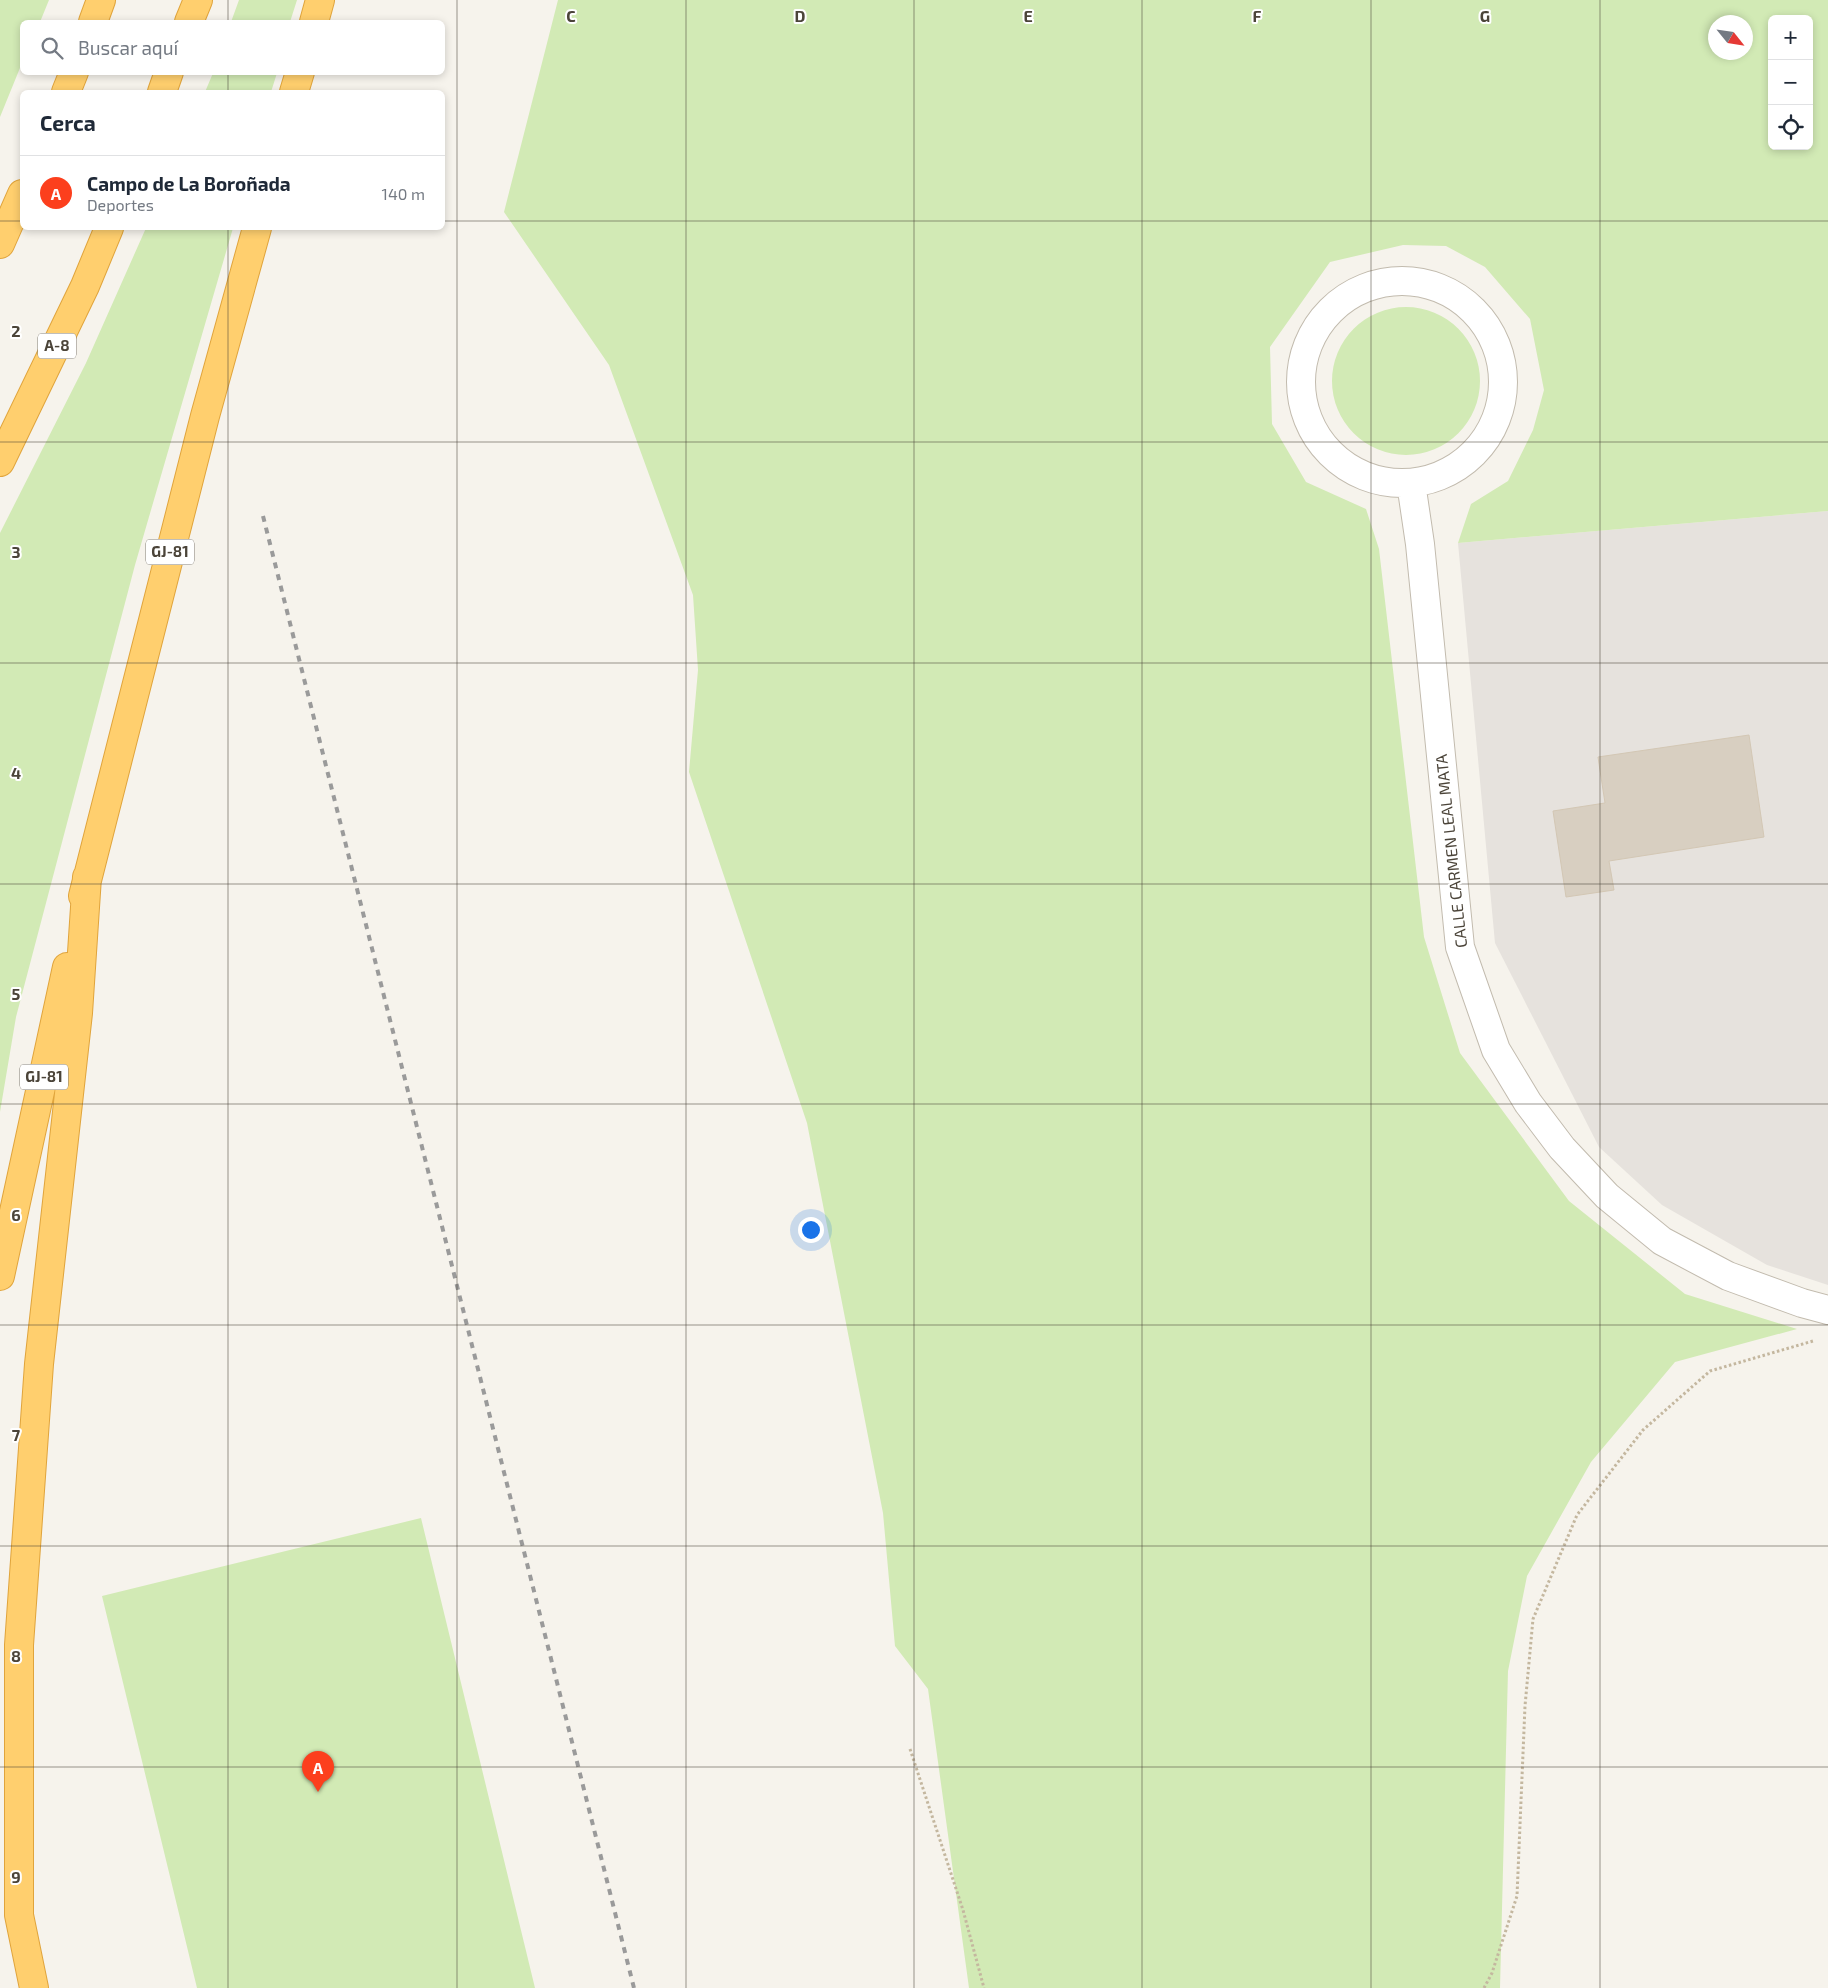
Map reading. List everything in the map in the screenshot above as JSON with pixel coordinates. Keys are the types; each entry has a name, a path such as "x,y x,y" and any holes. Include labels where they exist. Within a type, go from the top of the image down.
{"highway":[{"path":"94,20 101,0"},
{"path":"190,20 198,0"},
{"path":"315,20 320,0"},
{"path":"67,90 73,75"},
{"path":"163,90 168,75"},
{"path":"295,90 299,75"},
{"path":"0,244 20,199"},
{"name":"A-8","path":"0,462 85,286 107,230"},
{"name":"GJ-81","path":"0,1276 87,877 205,416 256,230"},
{"path":"34,1988 19,1915 19,1645 39,1364 78,1013 87,877"}],"street":[{"path":"1385,281 1418,281 1448,292 1474,311 1493,337 1502,368 1501,401 1490,432 1470,457 1442,474 1411,483 1376,480 1345,466 1320,442 1305,412 1300,377 1308,344 1326,314 1352,293 1385,281"},
{"name":"CALLE CARMEN LEAL MATA","path":"1411,483 1420,544 1460,947 1496,1050 1528,1103 1562,1148 1607,1196 1662,1241 1728,1276 1802,1303 1828,1310"}],"path":[{"path":"1484,1988 1492,1973 1516,1896 1525,1706 1533,1619 1578,1515 1643,1430 1710,1371 1819,1340"},
{"path":"910,1749 963,1910 984,1988"}],"shaded area":[{"path":"1828,511 1828,1285 1767,1265 1662,1205 1599,1147 1495,943 1458,543"}],"green space":[{"path":"0,0 49,0 41,20 20,20 20,68 0,117"},
{"path":"239,0 297,0 291,20 232,20"},
{"path":"558,0 1828,0 1828,511 1458,543 1471,504 1508,481 1533,430 1544,390 1530,319 1485,267 1446,246 1403,245 1330,262 1270,347 1272,424 1306,482 1366,509 1379,549 1424,937 1460,1053 1569,1201 1685,1294 1797,1329 1675,1362 1591,1462 1527,1576 1508,1671 1500,1988 969,1988 928,1689 895,1646 883,1513 807,1123 689,772 698,670 693,595 609,365 504,212"},
{"path":"212,75 276,75 272,90 206,90"},
{"path":"145,230 232,230 135,565 16,1017 0,1112 0,533 86,363"},
{"path":"1406,307 1434,313 1458,329 1474,353 1480,381 1474,409 1458,433 1434,449 1406,455 1378,449 1354,433 1338,409 1332,381 1338,353 1354,329 1378,313"},
{"path":"421,1518 535,1988 197,1988 102,1596"}],"building":[{"path":"1749,735 1764,837 1609,861 1614,890 1566,897 1553,811 1605,803 1598,757"}],"railway":[{"path":"263,516 634,1988"}],"place":[{"name":"Campo de La Boroñada","path":"318,1792"}]}
